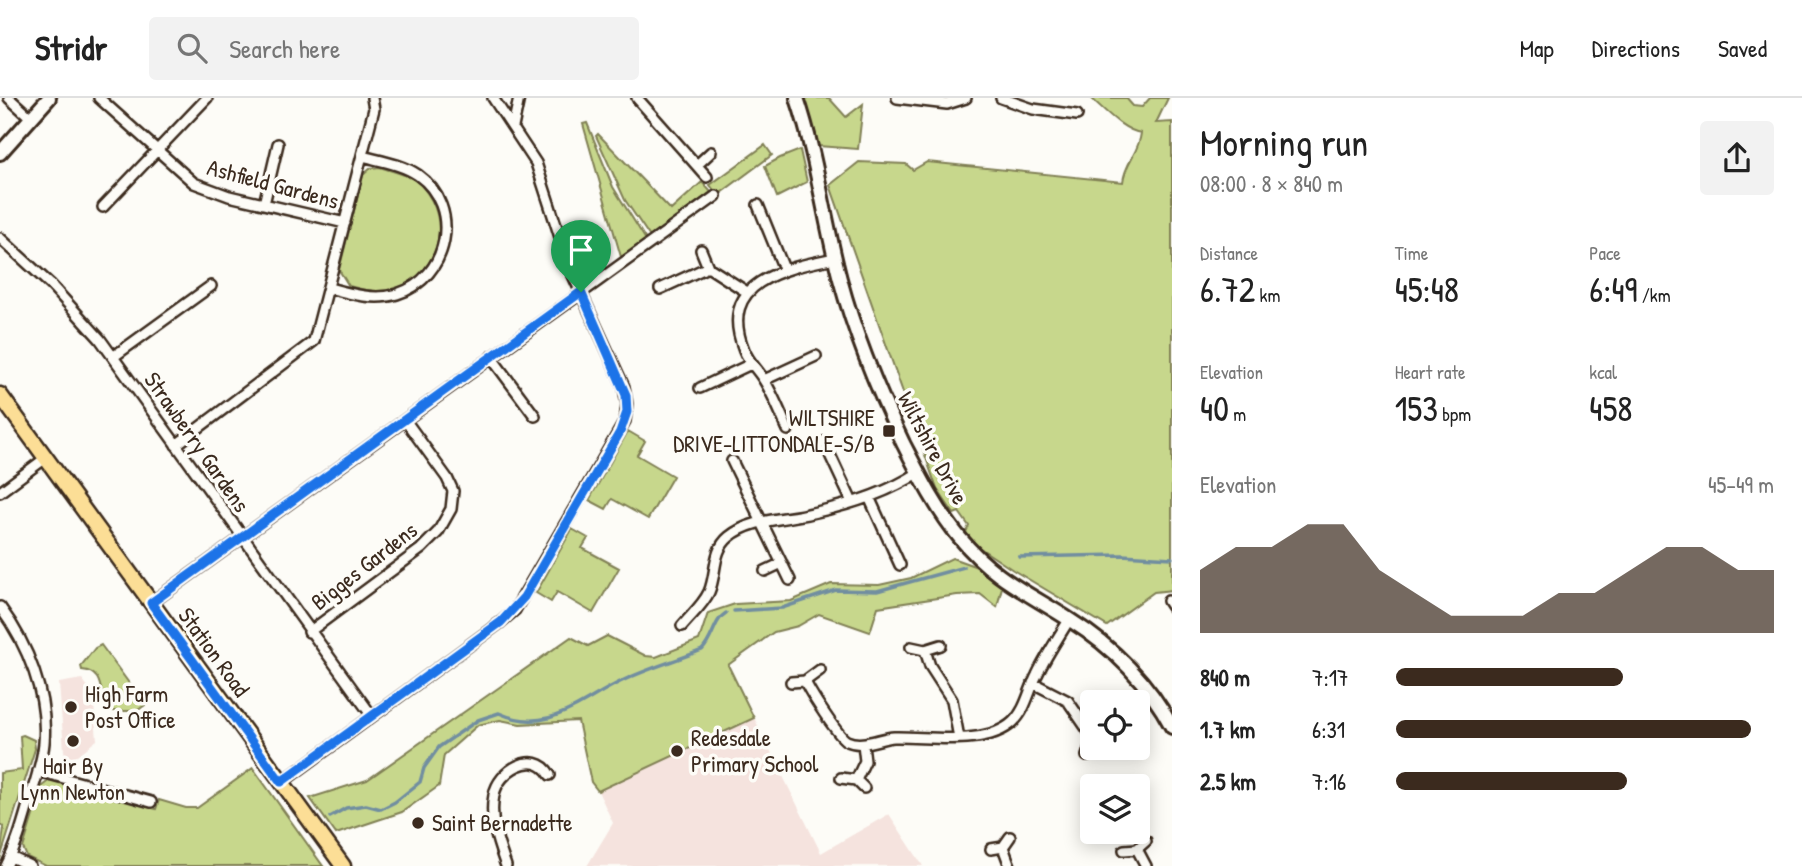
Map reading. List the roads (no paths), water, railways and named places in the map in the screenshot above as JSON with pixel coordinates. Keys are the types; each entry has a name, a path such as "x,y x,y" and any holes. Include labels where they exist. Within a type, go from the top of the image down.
{"main road":[{"name":"Station Road","path":"0,395 343,866"}],"street":[{"path":"9,98 31,118"},
{"path":"0,153 49,98"},
{"name":"Ashfield Gardens","path":"99,98 194,183 219,193 345,223"},
{"path":"103,207 207,98"},
{"path":"176,445 312,344 317,334 374,109 372,98"},
{"path":"281,782 515,610 620,432 627,412 626,395 568,262 540,171 493,98"},
{"path":"513,127 519,98"},
{"path":"636,98 708,177"},
{"name":"Wiltshire Drive","path":"797,98 818,175 847,304 875,379 918,473 942,514 979,559 1012,586 1069,620 1104,645 1138,677 1172,727"},
{"path":"897,98 947,104 966,98"},
{"path":"1001,98 1033,109 1077,116"},
{"path":"264,204 278,144"},
{"path":"697,165 711,152"},
{"path":"329,288 366,296 395,295 421,282 443,252 446,229 444,215 431,188 411,171 362,156"},
{"path":"151,603 716,196"},
{"path":"758,205 784,270"},
{"name":"Strawberry Gardens","path":"0,238 67,301 113,357 372,716"},
{"path":"701,250 708,267 747,292"},
{"path":"788,430 764,380 751,364 742,343 739,324 741,306 747,292 763,279 784,270 835,258"},
{"path":"660,289 708,267"},
{"path":"113,357 211,286"},
{"path":"764,380 816,356"},
{"path":"491,358 535,416"},
{"path":"700,388 751,364"},
{"name":"Bigges Gardens","path":"309,632 421,550 438,532 451,509 453,491 447,478 405,420"},
{"path":"824,442 852,502"},
{"path":"0,492 47,457"},
{"path":"732,461 790,580"},
{"path":"682,626 708,595 718,553 724,542 741,530 869,497 887,491 918,473"},
{"path":"869,497 900,565"},
{"path":"765,571 782,563"},
{"path":"0,607 22,640 37,684 45,736 38,771 9,862 30,866"},
{"path":"806,681 810,692 839,735 848,741 863,744 893,737 937,740 992,733 1008,726 1020,713 1033,683 1069,620"},
{"path":"911,647 925,650 941,645"},
{"path":"925,650 930,666 952,700 959,738"},
{"path":"791,682 806,681 820,670"},
{"path":"1033,683 1068,701 1080,720"},
{"path":"856,779 865,761 863,744"},
{"path":"506,866 493,820 497,785 511,771 525,763 542,765 550,775"},
{"path":"38,771 151,802"},
{"path":"841,778 856,779 864,788"},
{"path":"990,849 1003,847 1010,837"},
{"path":"1124,850 1137,849 1143,844"},
{"path":"1003,847 1010,866"},
{"path":"1137,849 1146,866"}],"waterway":[{"path":"1019,557 1122,555 1172,558"},
{"path":"734,611 782,608 836,590 877,591 964,567"},
{"path":"330,817 346,808 366,805 381,809 395,802 420,782 424,768 439,747 478,720 499,713 516,719 548,718 630,677 702,650 726,613"}],"place":[{"name":"WILTSHIRE DRIVE-LITTONDALE-S/B","path":"889,431"},
{"name":"High Farm Post Office","path":"71,707"},
{"name":"Hair By Lynn Newton","path":"73,741"},
{"name":"Redesdale Primary School","path":"677,751"},
{"name":"Saint Bernadette","path":"418,823"}]}
